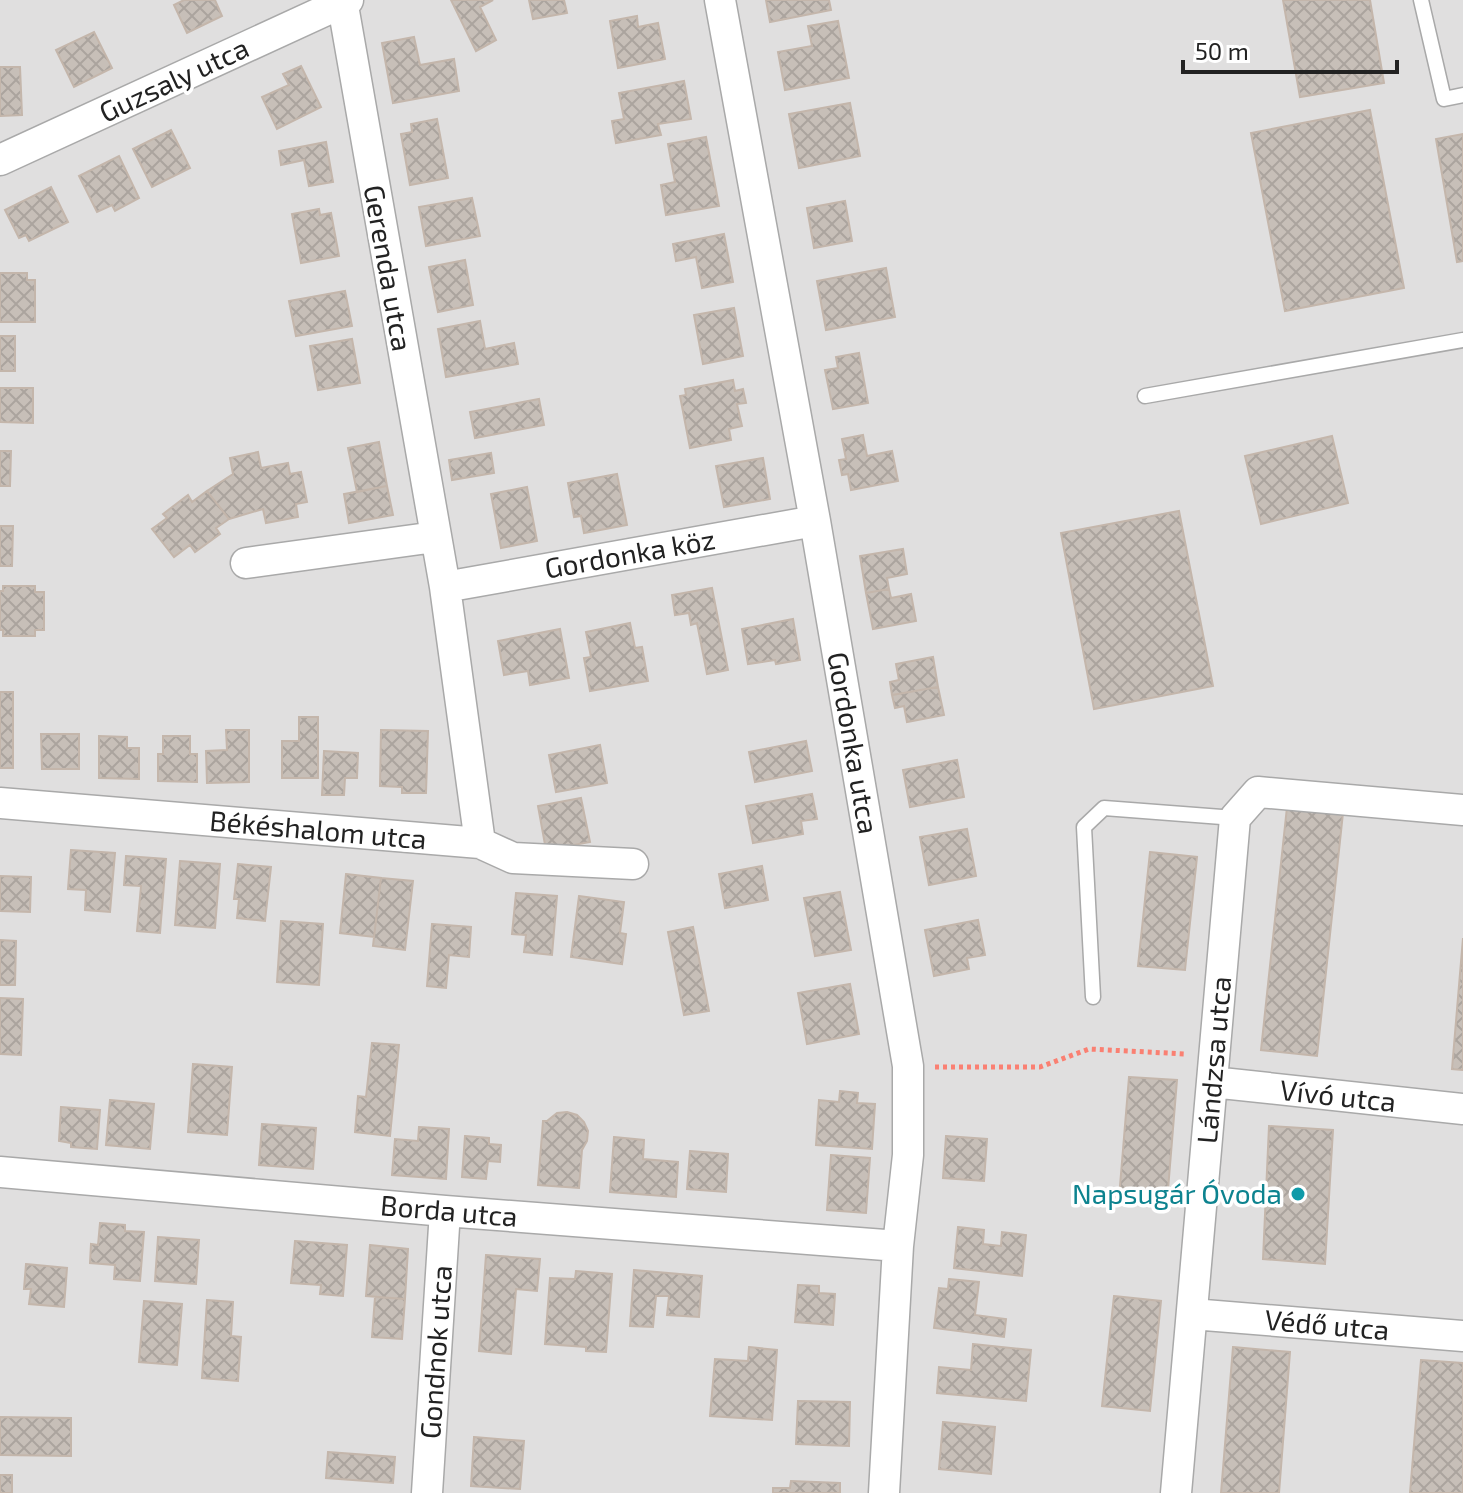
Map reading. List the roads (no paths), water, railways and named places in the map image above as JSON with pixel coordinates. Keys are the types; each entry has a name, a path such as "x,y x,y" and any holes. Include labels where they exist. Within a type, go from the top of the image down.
{"street":[{"name":"Gordonka utca","path":"720,0 815,521 908,1066 908,1155 898,1246 884,1493"},
{"name":"Guzsaly utca","path":"0,160 344,1"},
{"name":"Gerenda utca","path":"344,1 445,587 480,843"},
{"name":"Gordonka köz","path":"445,587 815,521"},
{"path":"246,563 435,537"},
{"path":"1235,818 1258,792 1463,810"},
{"name":"Békéshalom utca","path":"0,803 480,843 513,858 633,864"},
{"name":"Lándzsa utca","path":"1176,1493 1235,818"},
{"name":"Vívó utca","path":"1213,1069 1463,1109"},
{"name":"Borda utca","path":"0,1172 898,1246"},
{"name":"Gondnok utca","path":"427,1493 445,1211"},
{"name":"Védő utca","path":"1192,1314 1463,1336"}],"lane":[{"path":"1421,0 1444,99 1463,95"},
{"path":"1145,396 1463,340"},
{"path":"1093,997 1084,827 1104,808 1235,818"}],"place":[{"name":"Napsugár Óvoda","path":"1298,1194"}]}
